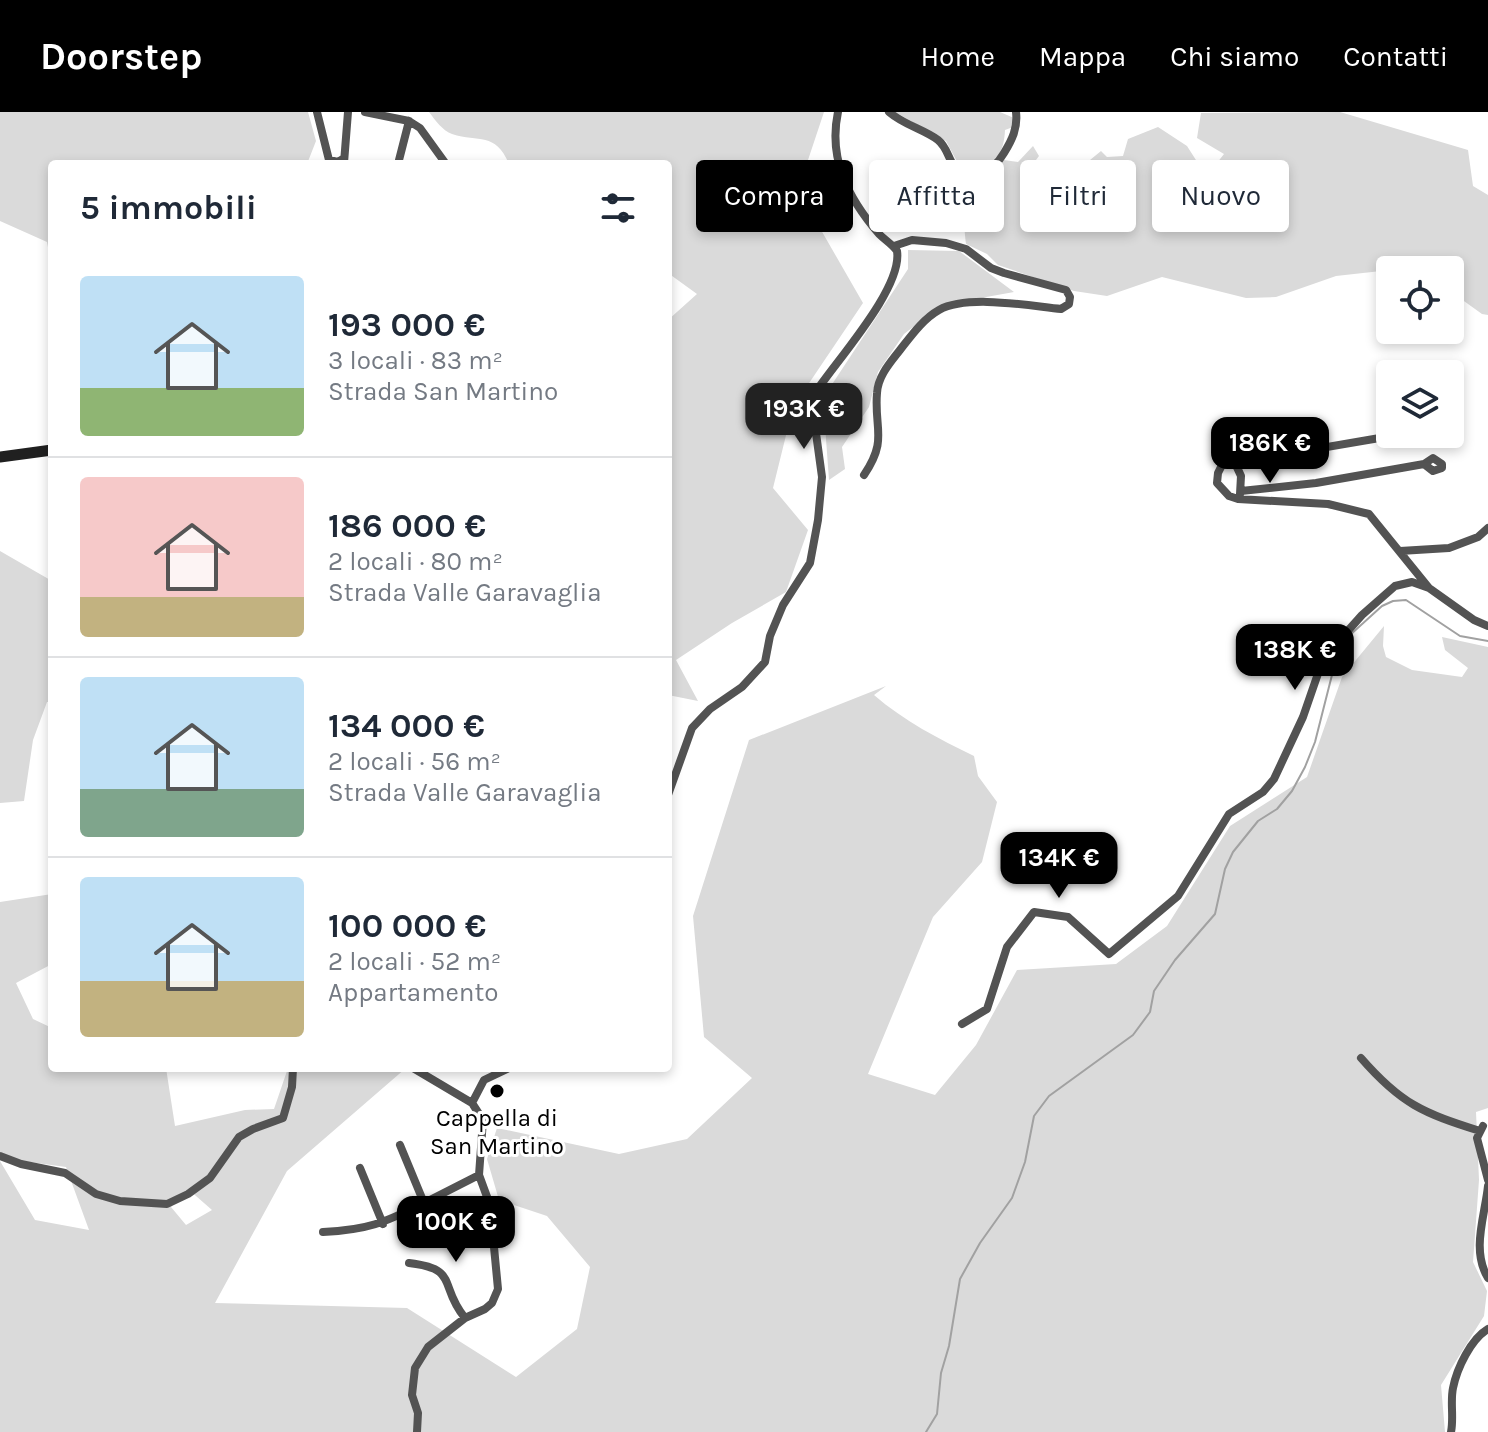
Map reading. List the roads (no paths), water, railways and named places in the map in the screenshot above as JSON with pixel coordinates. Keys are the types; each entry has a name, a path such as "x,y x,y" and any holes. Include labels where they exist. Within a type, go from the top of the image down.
{"street":[{"path":"317,112 329,160"},
{"path":"344,160 348,112"},
{"path":"365,112 409,121 420,128 443,160"},
{"path":"672,784 692,728 710,709 742,687 765,662 770,636 783,605 810,563 822,477 812,404 815,393 888,287 897,264 894,246 881,237 866,218 838,167 834,148 838,112"},
{"path":"889,112 938,140 945,146 960,173 974,177 988,172 998,163 1014,136 1016,112"},
{"path":"399,160 409,121"},
{"path":"864,475 873,462 880,438 877,392 880,380 886,367 932,315 943,308 965,304 1020,303 1061,309 1069,304 1070,297 1066,290 991,268 966,249 927,240 894,246"},
{"path":"1376,439 1222,465 1217,483 1229,496 1424,464"},
{"path":"0,457 48,451"},
{"path":"1235,463 1241,476 1239,495"},
{"path":"1239,495 1328,504 1369,514 1429,588"},
{"path":"1400,551 1449,548 1478,537 1488,528"},
{"path":"962,1024 987,1009 1007,947 1034,912 1068,917 1109,954 1178,896 1229,814 1263,792 1274,779 1303,717 1322,662 1362,615 1395,586 1412,582 1429,588 1474,620 1488,626"},
{"path":"1361,1058 1396,1094 1416,1109 1481,1129 1477,1138 1488,1183 1482,1214 1480,1265 1488,1278"},
{"path":"0,1156 21,1164 65,1173 96,1194 120,1201 167,1204 210,1178 239,1137 283,1118 293,1072"},
{"path":"417,1432 418,1413 412,1395 415,1368 428,1347 465,1318 485,1309 492,1303 498,1289 490,1205 479,1175 483,1120 472,1103 420,1072"},
{"path":"472,1103 484,1080 501,1072"},
{"path":"400,1145 424,1203"},
{"path":"360,1168 383,1224"},
{"path":"323,1232 356,1231 383,1224 479,1175"},
{"path":"409,1263 433,1266 442,1271 455,1306 465,1318"},
{"path":"1451,1432 1453,1389 1466,1356 1479,1335 1488,1329"}],"waterway":[{"path":"926,1432 937,1414 941,1373 949,1346 960,1279 980,1243 1012,1198 1025,1162 1034,1116 1049,1096 1133,1035 1150,1012 1154,991 1175,960 1215,914 1225,869 1233,852 1258,821 1277,809 1292,791 1305,767 1315,742 1333,671 1350,635 1382,606 1406,600 1460,636 1488,641"}],"place":[{"name":"Cappella di San Martino","path":"497,1091"}]}
